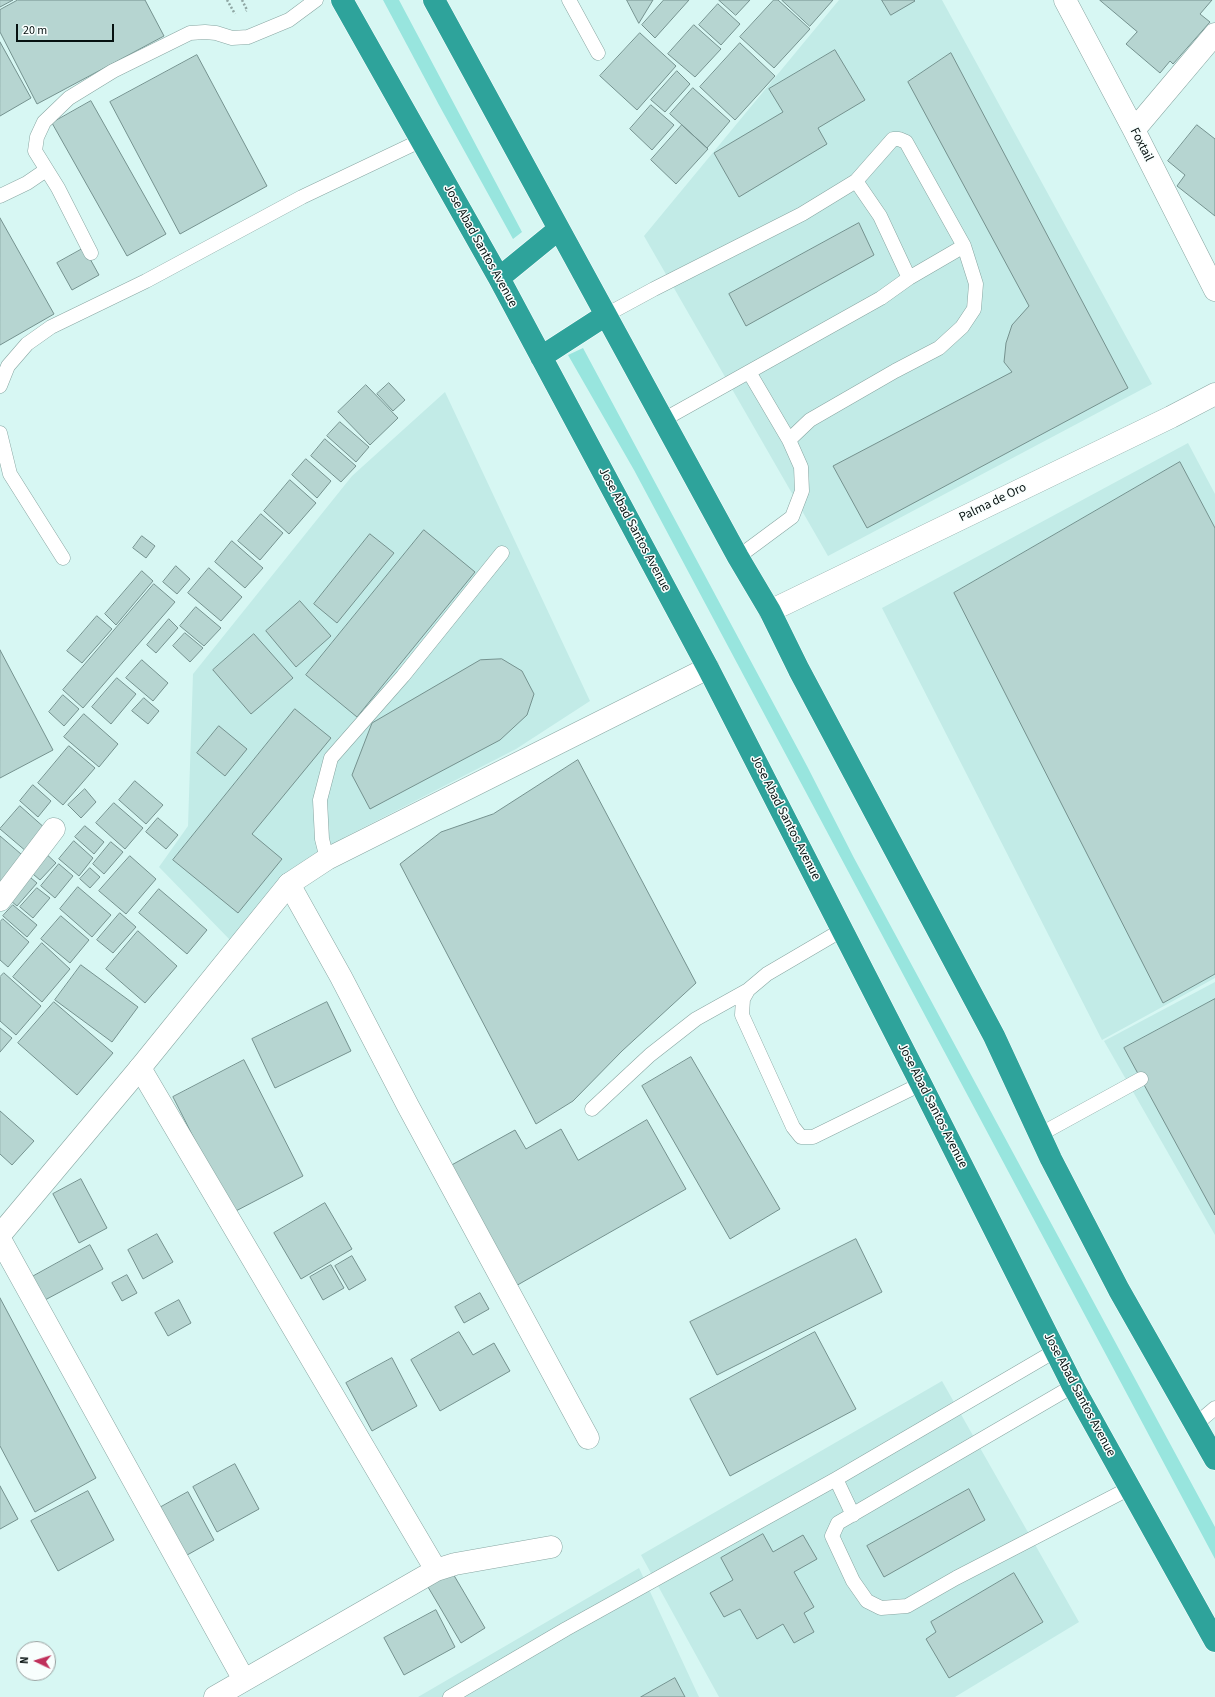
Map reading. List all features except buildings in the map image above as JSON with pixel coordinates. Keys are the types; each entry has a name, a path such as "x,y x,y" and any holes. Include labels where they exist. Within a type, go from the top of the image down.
{"highway":[{"name":"Jose Abad Santos Avenue","path":"342,0 499,278 708,668 921,1084 1073,1386 1215,1642"},
{"path":"434,0 738,557 770,611 799,670 994,1036 1039,1135 1119,1290 1215,1459"},
{"path":"499,278 559,229"},
{"path":"541,357 606,315"}],"street":[{"name":"Foxtail","path":"1066,0 1215,290"},
{"path":"1134,130 1215,34"},
{"name":"Palma de Oro","path":"770,611 1171,417 1215,394"},
{"path":"0,1235 140,1068 289,884 327,860 708,668"},
{"path":"0,900 54,829"},
{"path":"289,884 341,977 411,1113 588,1438"},
{"path":"140,1068 436,1570"},
{"path":"0,1239 244,1680"},
{"path":"215,1697 436,1570 455,1564 551,1547"}],"lane":[{"path":"91,253 58,188 35,151 37,137 44,122 69,98 113,71 190,33 216,33 232,38 248,37 289,20 316,0"},
{"path":"569,0 598,53"},
{"path":"606,315 654,288 802,214 856,181 893,139 899,139 906,142 964,246 976,284 974,309 962,327 939,348 895,371 810,420 789,440"},
{"path":"0,386 8,366 22,349 51,327 146,281 302,197 422,140"},
{"path":"0,196 27,183 46,170"},
{"path":"856,181 880,216 909,278"},
{"path":"663,420 880,298 909,278 964,246"},
{"path":"738,557 792,517 802,491 800,467 789,440 749,372"},
{"path":"0,433 10,474 63,558"},
{"path":"327,860 322,839 320,800 331,758 412,665 502,553"},
{"path":"592,1109 650,1056 696,1019 748,990 767,974 842,930"},
{"path":"748,990 743,999 742,1015 793,1127 801,1137 813,1137 921,1084"},
{"path":"1039,1135 1141,1079"},
{"path":"450,1697 573,1625 836,1480 1055,1351"},
{"path":"1073,1386 838,1523 832,1536 853,1580 867,1601 881,1608 907,1606 956,1578 1130,1488"},
{"path":"1195,1425 1215,1408"},
{"path":"836,1480 853,1515"}],"path":[{"path":"227,0 237,17"},
{"path":"242,0 247,10 242,14"}],"shaded area":[{"path":"383,0 399,0 522,232 513,239 439,105"},
{"path":"839,0 942,0 1152,384 828,556 644,236"},
{"path":"583,348 807,766 854,858 1215,1527 1215,1559 634,470 568,355"},
{"path":"445,392 590,701 516,749 345,837 232,942 159,867 188,826 193,674 352,476"},
{"path":"1188,443 1215,494 1215,978 1102,1040 882,608"},
{"path":"1215,982 1215,1235 1104,1041"},
{"path":"942,1381 1079,1622 955,1697 719,1697 641,1555"},
{"path":"639,1568 699,1697 418,1697"}]}
